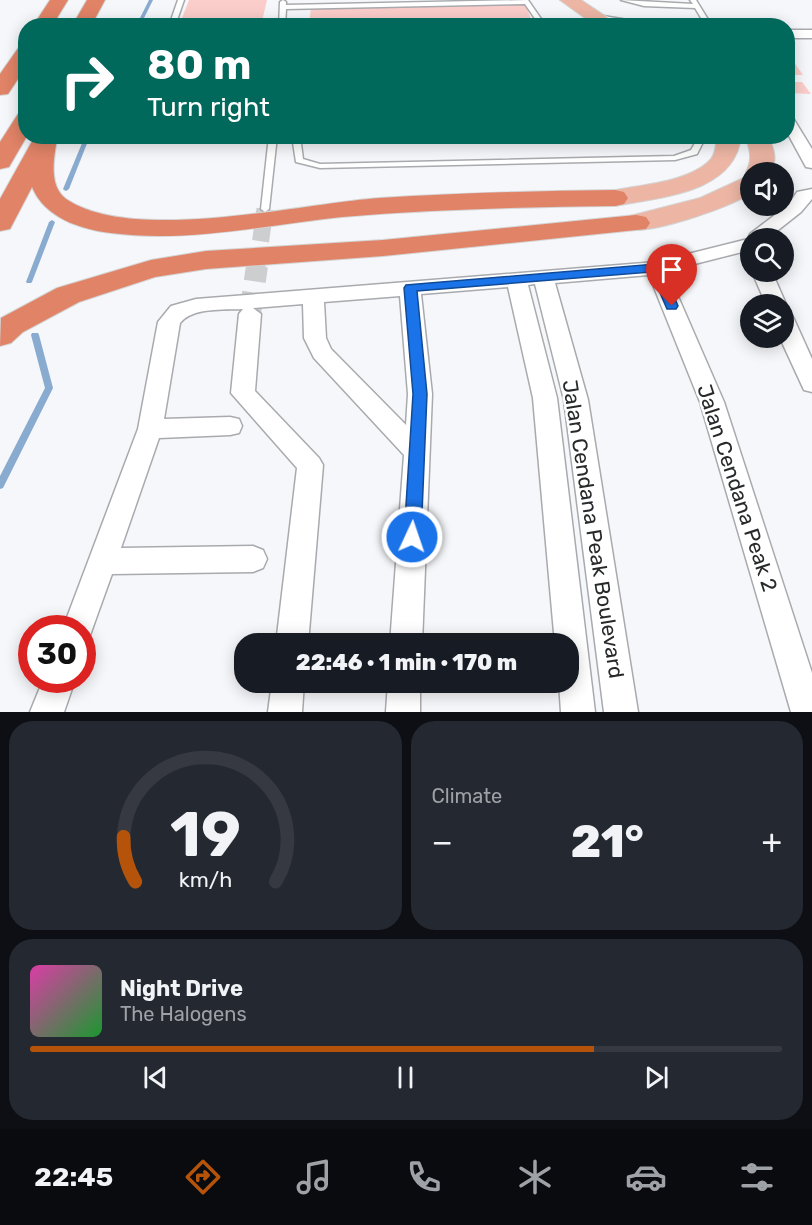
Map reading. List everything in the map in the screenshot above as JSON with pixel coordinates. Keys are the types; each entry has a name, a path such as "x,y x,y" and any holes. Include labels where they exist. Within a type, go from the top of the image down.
{"highway":[{"path":"47,18 59,0"},
{"path":"86,18 96,0"},
{"path":"0,89 18,63"},
{"path":"0,162 18,132"},
{"path":"0,223 43,144"},
{"path":"45,144 41,177 45,190 55,203 79,217 126,226 199,227 328,211 469,201 615,198"},
{"path":"0,335 12,325 68,295 151,270 206,260 382,248 636,223"}],"main road":[{"path":"562,4 587,18"},
{"path":"615,198 681,183 703,174 719,165 728,144"},
{"path":"760,144 764,151 763,162"},
{"path":"636,223 692,210 719,201 740,189"}],"street":[{"path":"795,34 812,34"},
{"path":"795,132 812,163"},
{"path":"770,228 795,208 803,196 812,194"},
{"path":"83,615 150,429 169,322 177,311 196,306 656,268 740,247"},
{"name":"Jalan Cendana Peak 2","path":"656,268 712,402 808,712"},
{"name":"Jalan Cendana Peak Boulevard","path":"543,277 576,400 621,712"},
{"name":"Jalan Cendana Peak Boulevard","path":"516,279 545,398 578,712"},
{"path":"407,633 420,394 410,288"},
{"path":"313,296 315,338 322,353 417,452"},
{"path":"250,314 243,393 310,465 293,633"},
{"path":"794,344 812,384"},
{"path":"150,429 230,426"},
{"path":"551,458 584,458"},
{"path":"102,561 253,559"},
{"path":"565,587 603,590"},
{"path":"47,712 54,693"},
{"path":"285,712 287,693"},
{"path":"403,712 404,693"}],"lane":[{"path":"175,18 181,0"},
{"path":"624,0 644,4 697,6"},
{"path":"693,0 704,18"},
{"path":"282,18 283,3 525,1 533,8 539,18"},
{"path":"265,209 272,144"},
{"path":"297,144 299,160 320,166 675,158 694,152 698,144"}],"building":[{"path":"189,0 267,0 263,18 182,18"},
{"path":"524,2 531,18 310,18 311,7"},
{"path":"795,64 803,75 795,75"},
{"path":"795,82 802,82 811,94 795,93"}],"waterway":[{"path":"142,18 151,0"},
{"path":"66,189 85,144"},
{"path":"29,282 52,222"},
{"path":"0,485 49,388 35,335"}],"tunnel":[{"path":"257,267 265,209"},
{"path":"250,314 257,266"}],"route":[{"path":"412,537 420,394 410,288 656,268 672,306"}]}
